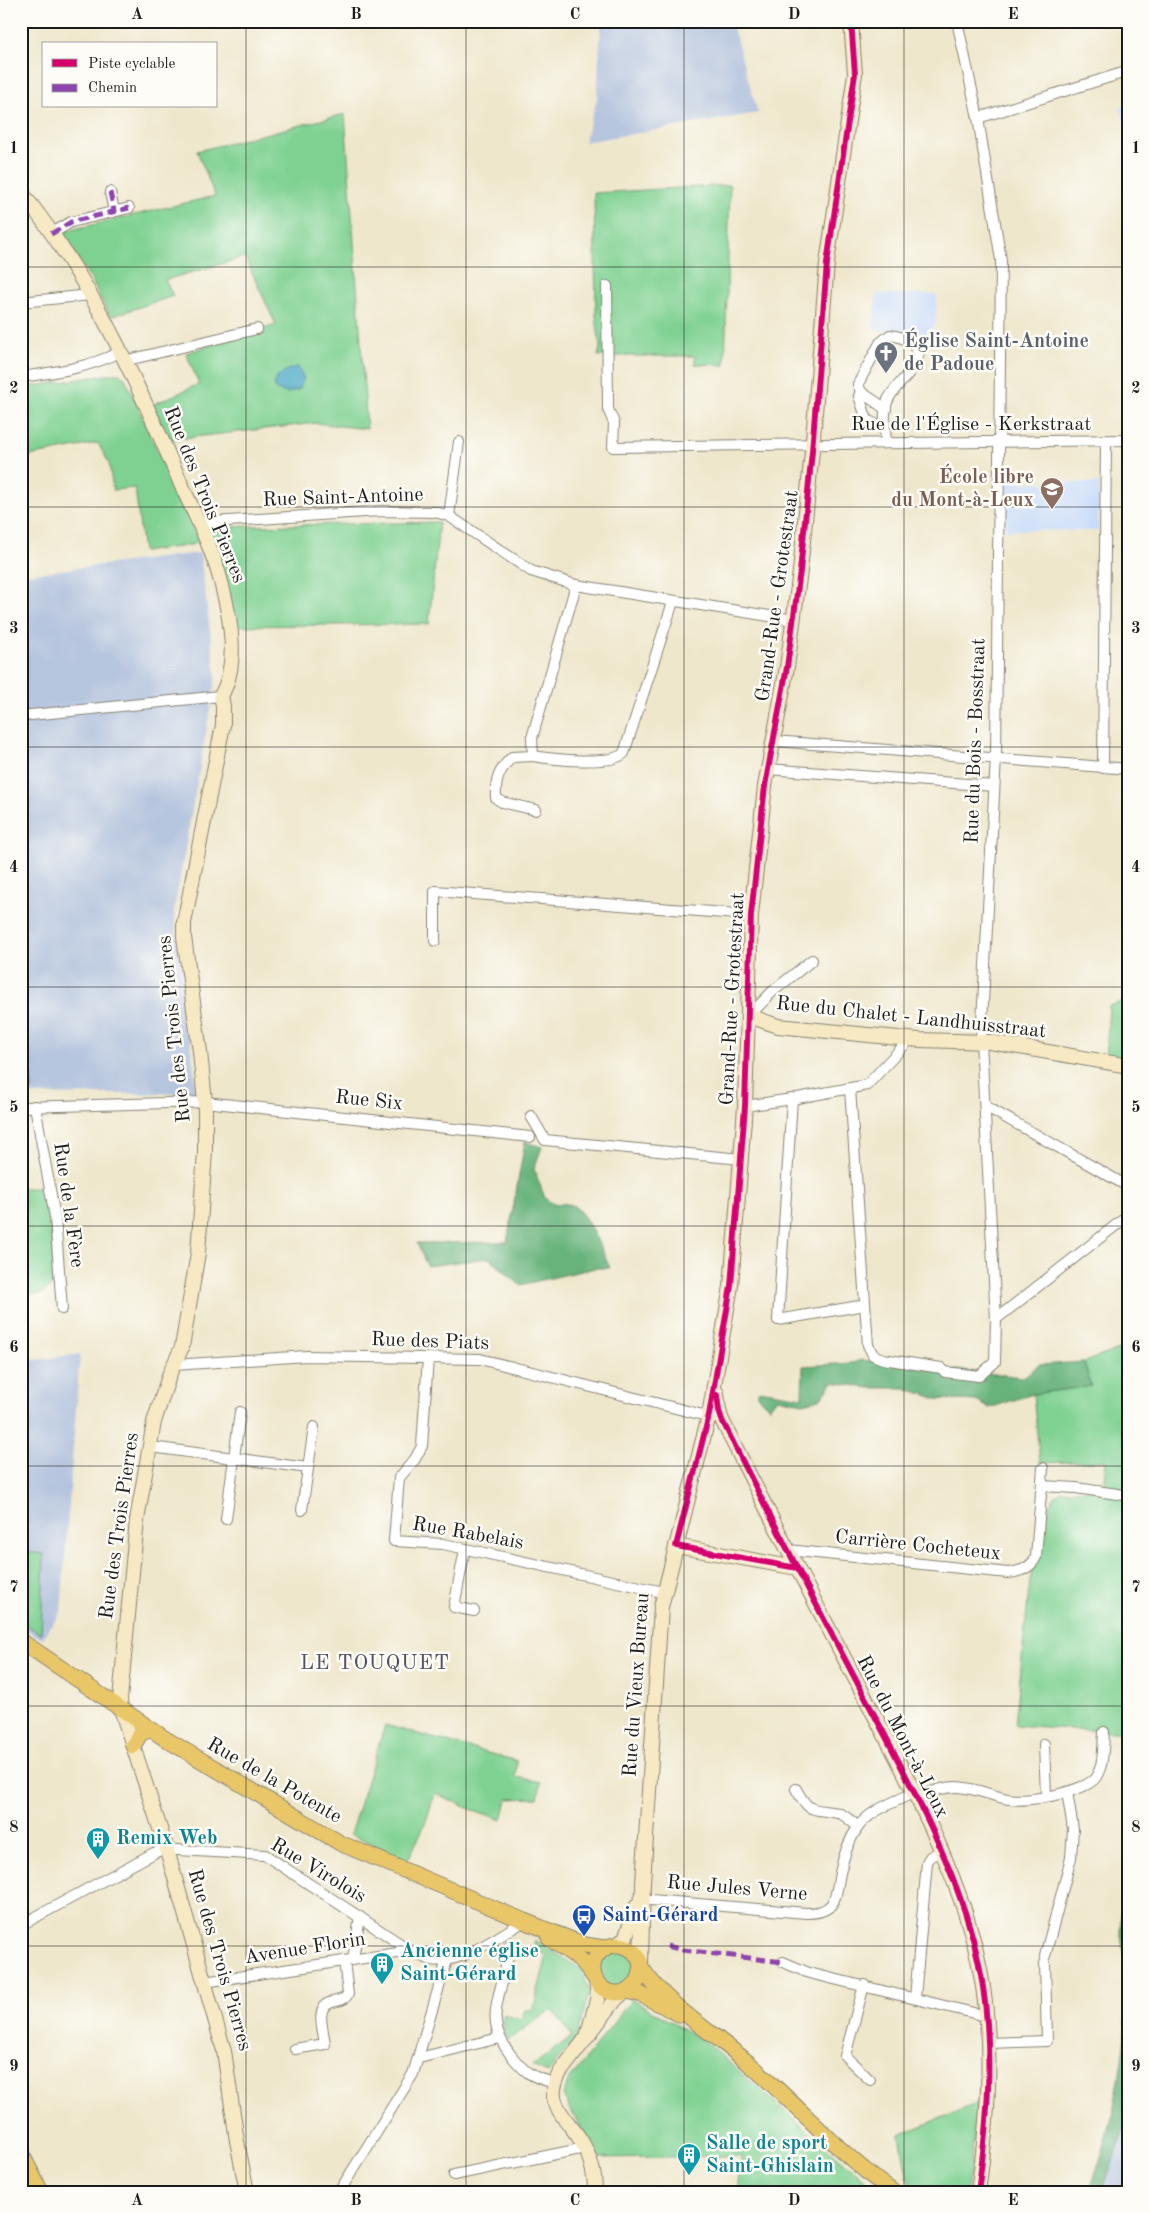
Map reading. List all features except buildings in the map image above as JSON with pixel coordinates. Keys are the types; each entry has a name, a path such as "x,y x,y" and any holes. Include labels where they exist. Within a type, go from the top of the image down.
{"main road":[{"name":"Rue de la Potente","path":"21,1641 200,1761 340,1843 524,1922 585,1945 610,1947"},
{"path":"133,1746 140,1734 150,1729"},
{"name":"Rue de la Potente","path":"524,1922 586,1965 595,1979"},
{"path":"696,2022 642,1995 607,1991 595,1979 594,1962 598,1953 610,1947 632,1949 657,1987 696,2022 746,2061 846,2153 893,2192"},
{"path":"626,1992 639,1980 641,1965"},
{"path":"21,2153 41,2192"}],"street":[{"name":"Grand-Rue - Grotestraat","path":"717,1377 732,1274 745,1106 751,915 768,769 794,620 813,445 827,263 855,74 851,21"},
{"name":"Rue du Bois - Bosstraat","path":"865,1305 868,1345 873,1355 883,1359 941,1368 946,1372 979,1376 996,1362 996,1318 981,1041 996,757 1001,260 978,118 957,21"},
{"path":"978,118 1129,71"},
{"path":"110,192 114,211"},
{"name":"Rue des Trois Pierres","path":"24,200 51,234 90,295 122,356 198,523 222,584 228,619 231,668 229,681 221,696 224,706 223,725 184,923 184,937 205,1102 205,1152 198,1253 183,1341 154,1422 134,1546 120,1699 121,1708 167,1850 226,2058 237,2141 247,2192"},
{"path":"51,234 71,222 129,208"},
{"name":"Rue de l'Église - Kerkstraat","path":"607,286 608,409 614,423 614,446 1129,440"},
{"path":"21,302 90,295"},
{"path":"21,377 79,369 122,356 257,329"},
{"path":"886,409 861,392 858,384 880,343 890,335 903,337 919,352 917,361 887,401 886,443"},
{"path":"861,392 859,396 867,420 885,429"},
{"path":"1103,768 1106,441"},
{"path":"449,516 459,442"},
{"name":"Rue Saint-Antoine","path":"198,523 380,511 435,512 449,516 531,572 576,585 794,620"},
{"path":"533,756 532,738 576,585"},
{"path":"536,810 502,802 496,798 497,776 504,764 512,757 533,756 550,759 606,760 619,758 624,753 673,602"},
{"path":"21,716 221,696"},
{"path":"774,741 996,757 1129,769"},
{"path":"768,769 994,786"},
{"path":"435,941 435,891 751,915"},
{"name":"Grand-Rue - Grotestraat","path":"749,1016 772,992 812,960"},
{"name":"Rue du Chalet - Landhuisstraat","path":"749,1016 778,1026 910,1039 981,1041 1129,1066"},
{"path":"745,1106 850,1089 867,1084 910,1039"},
{"path":"792,1099 778,1320 865,1305 850,1089"},
{"path":"21,1107 205,1102"},
{"name":"Rue Six","path":"205,1102 530,1137"},
{"name":"Rue de la Fère","path":"35,1106 57,1230 62,1308"},
{"path":"985,1106 1129,1187"},
{"path":"532,1116 545,1140 741,1159"},
{"path":"996,1318 1129,1215"},
{"name":"Rue des Piats","path":"174,1365 308,1356 480,1359 709,1416"},
{"name":"Rue Rabelais","path":"428,1358 422,1446 415,1459 399,1478 394,1541 427,1542 465,1548 663,1592"},
{"name":"Rue du Vieux Bureau","path":"641,1965 641,1899 663,1592 709,1416 717,1377"},
{"name":"Rue du Mont-à-Leux","path":"717,1377 718,1404 722,1420 914,1795 956,1887 971,1934 981,1975 988,2043 987,2123 978,2192"},
{"path":"226,1520 240,1412"},
{"path":"709,1416 722,1420"},
{"path":"302,1510 314,1427"},
{"path":"151,1447 308,1468"},
{"name":"Carrière Cocheteux","path":"788,1550 1008,1573 1020,1571 1030,1565 1036,1557 1043,1468"},
{"path":"1043,1486 1076,1488 1124,1495"},
{"path":"676,1546 797,1568"},
{"path":"465,1548 454,1607 474,1611"},
{"name":"Rue Jules Verne","path":"641,1899 806,1913 824,1911 834,1902 844,1860 858,1827 869,1816 914,1795 958,1787 1017,1800 1067,1792 1095,1778 1101,1766 1104,1732"},
{"path":"1044,1744 1046,1796"},
{"path":"796,1788 809,1808 817,1811 838,1813 858,1827"},
{"path":"988,2043 1047,2041 1045,1959 1073,1842 1067,1792"},
{"path":"21,1925 154,1853 167,1850"},
{"name":"Rue Virolois","path":"167,1850 265,1855 411,1951 432,1960 447,1960"},
{"path":"915,1998 927,1862 930,1857 941,1851"},
{"name":"Rue du Vieux Bureau","path":"610,1947 623,1942 628,1934 641,1899"},
{"path":"295,2049 326,2044 322,2012 329,2003 342,2000 347,1996 349,1960 360,1917"},
{"path":"339,2192 411,2078 419,2058 447,1960 467,1953 524,1922"},
{"path":"509,1946 495,2016 499,2038 527,2074 554,2083"},
{"name":"Avenue Florin","path":"204,1982 411,1951"},
{"path":"783,1962 802,1971 986,2016"},
{"path":"583,2043 596,2008 598,1996 595,1979"},
{"path":"864,1985 845,2056 870,2080"},
{"path":"595,2192 592,2166 585,2148 556,2107 553,2092 554,2083 561,2070 616,1999 626,1992"},
{"path":"419,2058 499,2038"},
{"path":"454,2175 585,2148"}],"shaded area":[{"path":"601,21 731,21 758,113 584,142 597,99"},
{"path":"1129,104 1129,139 1120,107"},
{"path":"877,294 937,294 935,325 919,345 892,331 873,329"},
{"name":"École libre du Mont-à-Leux","path":"1006,482 1099,483 1098,531 1006,530"},
{"path":"200,553 216,676 174,911 197,1093 21,1095 21,575"},
{"path":"80,1354 61,1612 42,1639 21,1627 21,1362"},
{"path":"1129,2109 1129,2192 1102,2192 1121,2139"}],"green space":[{"path":"345,114 367,429 316,423 168,440 152,405 199,384 186,353 276,325 245,257 165,280 173,296 110,317 92,281 62,232 215,196 197,151"},
{"path":"730,185 725,365 695,364 695,356 598,356 600,348 596,315 594,193"},
{"path":"119,373 125,378 198,541 191,545 143,552 135,488 113,490 109,463 98,443 24,457 27,485 21,485 21,388"},
{"path":"439,522 429,624 232,626 203,527"},
{"path":"21,952 32,1090 21,1093"},
{"path":"1125,1001 1127,1026 1129,1026 1129,1062 1106,1059 1109,1006"},
{"path":"525,1142 542,1147 534,1169 545,1198 553,1204 570,1204 578,1209 589,1224 610,1268 595,1268 520,1285 489,1258 427,1266 417,1243 507,1242"},
{"path":"21,1188 42,1188 53,1245 53,1284 42,1294 21,1294"},
{"path":"1129,1346 1129,1733 1015,1725 1030,1580 1048,1509 1054,1496 1062,1491 1103,1488 1106,1461 1040,1463 1033,1394 1091,1386 1084,1362"},
{"path":"861,1360 1023,1377 1039,1365 1084,1362 1091,1386 1033,1394 989,1408 976,1401 937,1399 905,1388 869,1388 833,1382 820,1399 803,1403 777,1398 769,1408 757,1396 759,1390 802,1397 803,1366 852,1363"},
{"path":"21,1551 44,1554 41,1634 21,1622"},
{"path":"385,1725 517,1761 516,1777 541,1782 538,1798 507,1799 502,1820 465,1807 435,1793 425,1824 408,1860 350,1834"},
{"path":"1129,1853 1129,1965 1124,1953 1122,1940 1121,1910"},
{"path":"535,1940 581,1969 590,1991 577,2036 548,2073 532,2066 572,2036 552,2009 508,2040 504,2034 503,2015 522,2019 525,2010 533,2010 547,1955 533,1951"},
{"path":"617,1951 629,1957 635,1969 629,1981 617,1987 605,1981 599,1969 605,1957"},
{"path":"1129,1967 1129,2109 1121,2139 1102,2192 1089,2192 1107,2137 1119,2081 1126,2024"},
{"path":"632,1999 707,2043 878,2192 737,2192 741,2156 597,2158 563,2096 567,2083"},
{"path":"978,2103 967,2192 915,2192 907,2176 900,2135"}],"water":[{"path":"298,367 304,378 300,389 287,393 276,390 274,385 279,375 286,370"}],"marked path":[{"path":"110,192 114,211"},
{"path":"51,234 71,222 129,208"},
{"path":"667,1946 683,1950 783,1962"}],"cycle path":[{"path":"797,1568 676,1546 709,1415 731,1286 745,1106 751,915 765,786 787,667 800,571 827,263 855,74 851,21"},
{"path":"717,1395 722,1420 789,1553 913,1789 947,1863 961,1901 973,1938 981,1975 987,2030 987,2111 978,2192"}],"place":[{"name":"Église Saint-Antoine de Padoue","path":"886,374"},
{"name":"École libre du Mont-à-Leux","path":"1052,510"},
{"name":"Remix Web","path":"98,1860"},
{"name":"Saint-Gérard","path":"584,1937"},
{"name":"Ancienne église Saint-Gérard","path":"382,1985"},
{"name":"Salle de sport Saint-Ghislain","path":"689,2176"}],"district":[{"name":"LE TOUQUET","path":"375,1663"}]}
